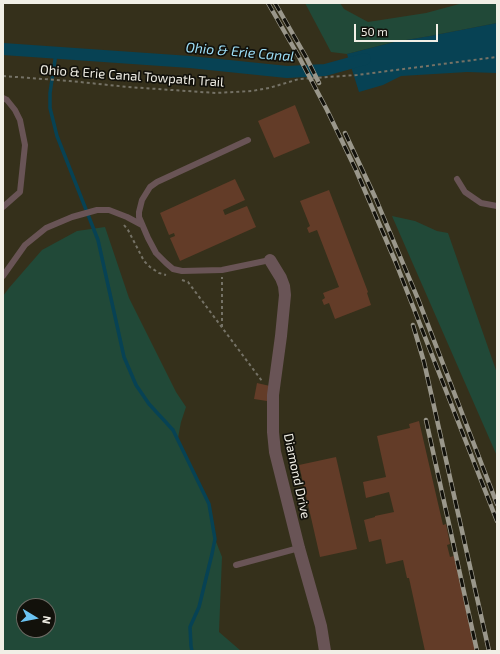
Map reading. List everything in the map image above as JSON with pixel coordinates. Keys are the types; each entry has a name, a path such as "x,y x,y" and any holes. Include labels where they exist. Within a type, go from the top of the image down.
{"street":[{"name":"Diamond Drive","path":"270,260 277,270 284,286 281,336 273,395 273,432 275,452 316,608 325,651"}],"lane":[{"path":"3,98 7,100 15,110 20,120 25,145 20,192 3,207"},
{"path":"248,140 157,182 150,187 142,200 139,217 156,253 173,269 182,271 222,270 270,260"},
{"path":"457,179 465,192 481,203 497,206"},
{"path":"3,276 25,245 46,228 78,215 97,210 109,210 142,225"},
{"path":"236,565 299,548"}],"path":[{"name":"Ohio & Erie Canal Towpath Trail","path":"3,76 202,93 233,93 268,88 299,79 357,75 497,57"},
{"path":"121,222 128,230 144,261 159,273 166,275"},
{"path":"222,270 222,327"},
{"path":"181,280 188,282 262,383 266,378"}],"shaded area":[{"path":"3,3 497,3 497,651 3,651"}],"green space":[{"path":"305,3 340,3 344,9 368,22 426,13 463,3 497,3 497,23 394,42 347,54 331,52"},
{"path":"392,216 415,221 437,231 448,233 497,373 497,456"},
{"path":"105,227 129,298 176,392 186,407 178,438 209,504 215,539 222,557 219,632 241,651 3,651 3,296 42,250 77,231"}],"water":[{"path":"497,23 497,73 467,72 401,76 383,85 359,92 347,54 394,42"}],"building":[{"path":"295,105 310,143 274,158 258,121"},
{"path":"235,179 245,200 223,210 225,215 247,206 256,227 180,261 170,238 175,236 174,233 169,235 160,213"},
{"path":"329,190 368,292 371,305 335,319 329,303 324,305 322,300 325,298 323,293 339,287 317,230 309,233 307,228 310,226 300,201"},
{"path":"257,383 270,386 267,401 254,399"},
{"path":"419,421 443,525 446,524 450,544 447,545 450,557 454,556 475,651 425,651 409,578 407,578 403,560 386,564 381,539 369,542 364,520 394,512 389,492 366,498 363,482 386,477 377,436 410,428 409,424"},
{"path":"336,457 357,549 320,557 299,465"}],"waterway":[{"name":"Ohio & Erie Canal","path":"3,49 190,62 287,72 325,70 365,59"},
{"path":"56,53 50,93 50,108 57,136 98,240 124,357 136,385 149,404 173,430 209,504 215,539 199,607 190,627 192,651"}],"railway":[{"path":"268,3 327,110 356,170 396,263 497,521"},
{"path":"275,3 319,83"},
{"path":"345,133 375,197 418,299 497,504"},
{"path":"413,325 424,362 489,651"},
{"path":"426,420 477,651"}]}
